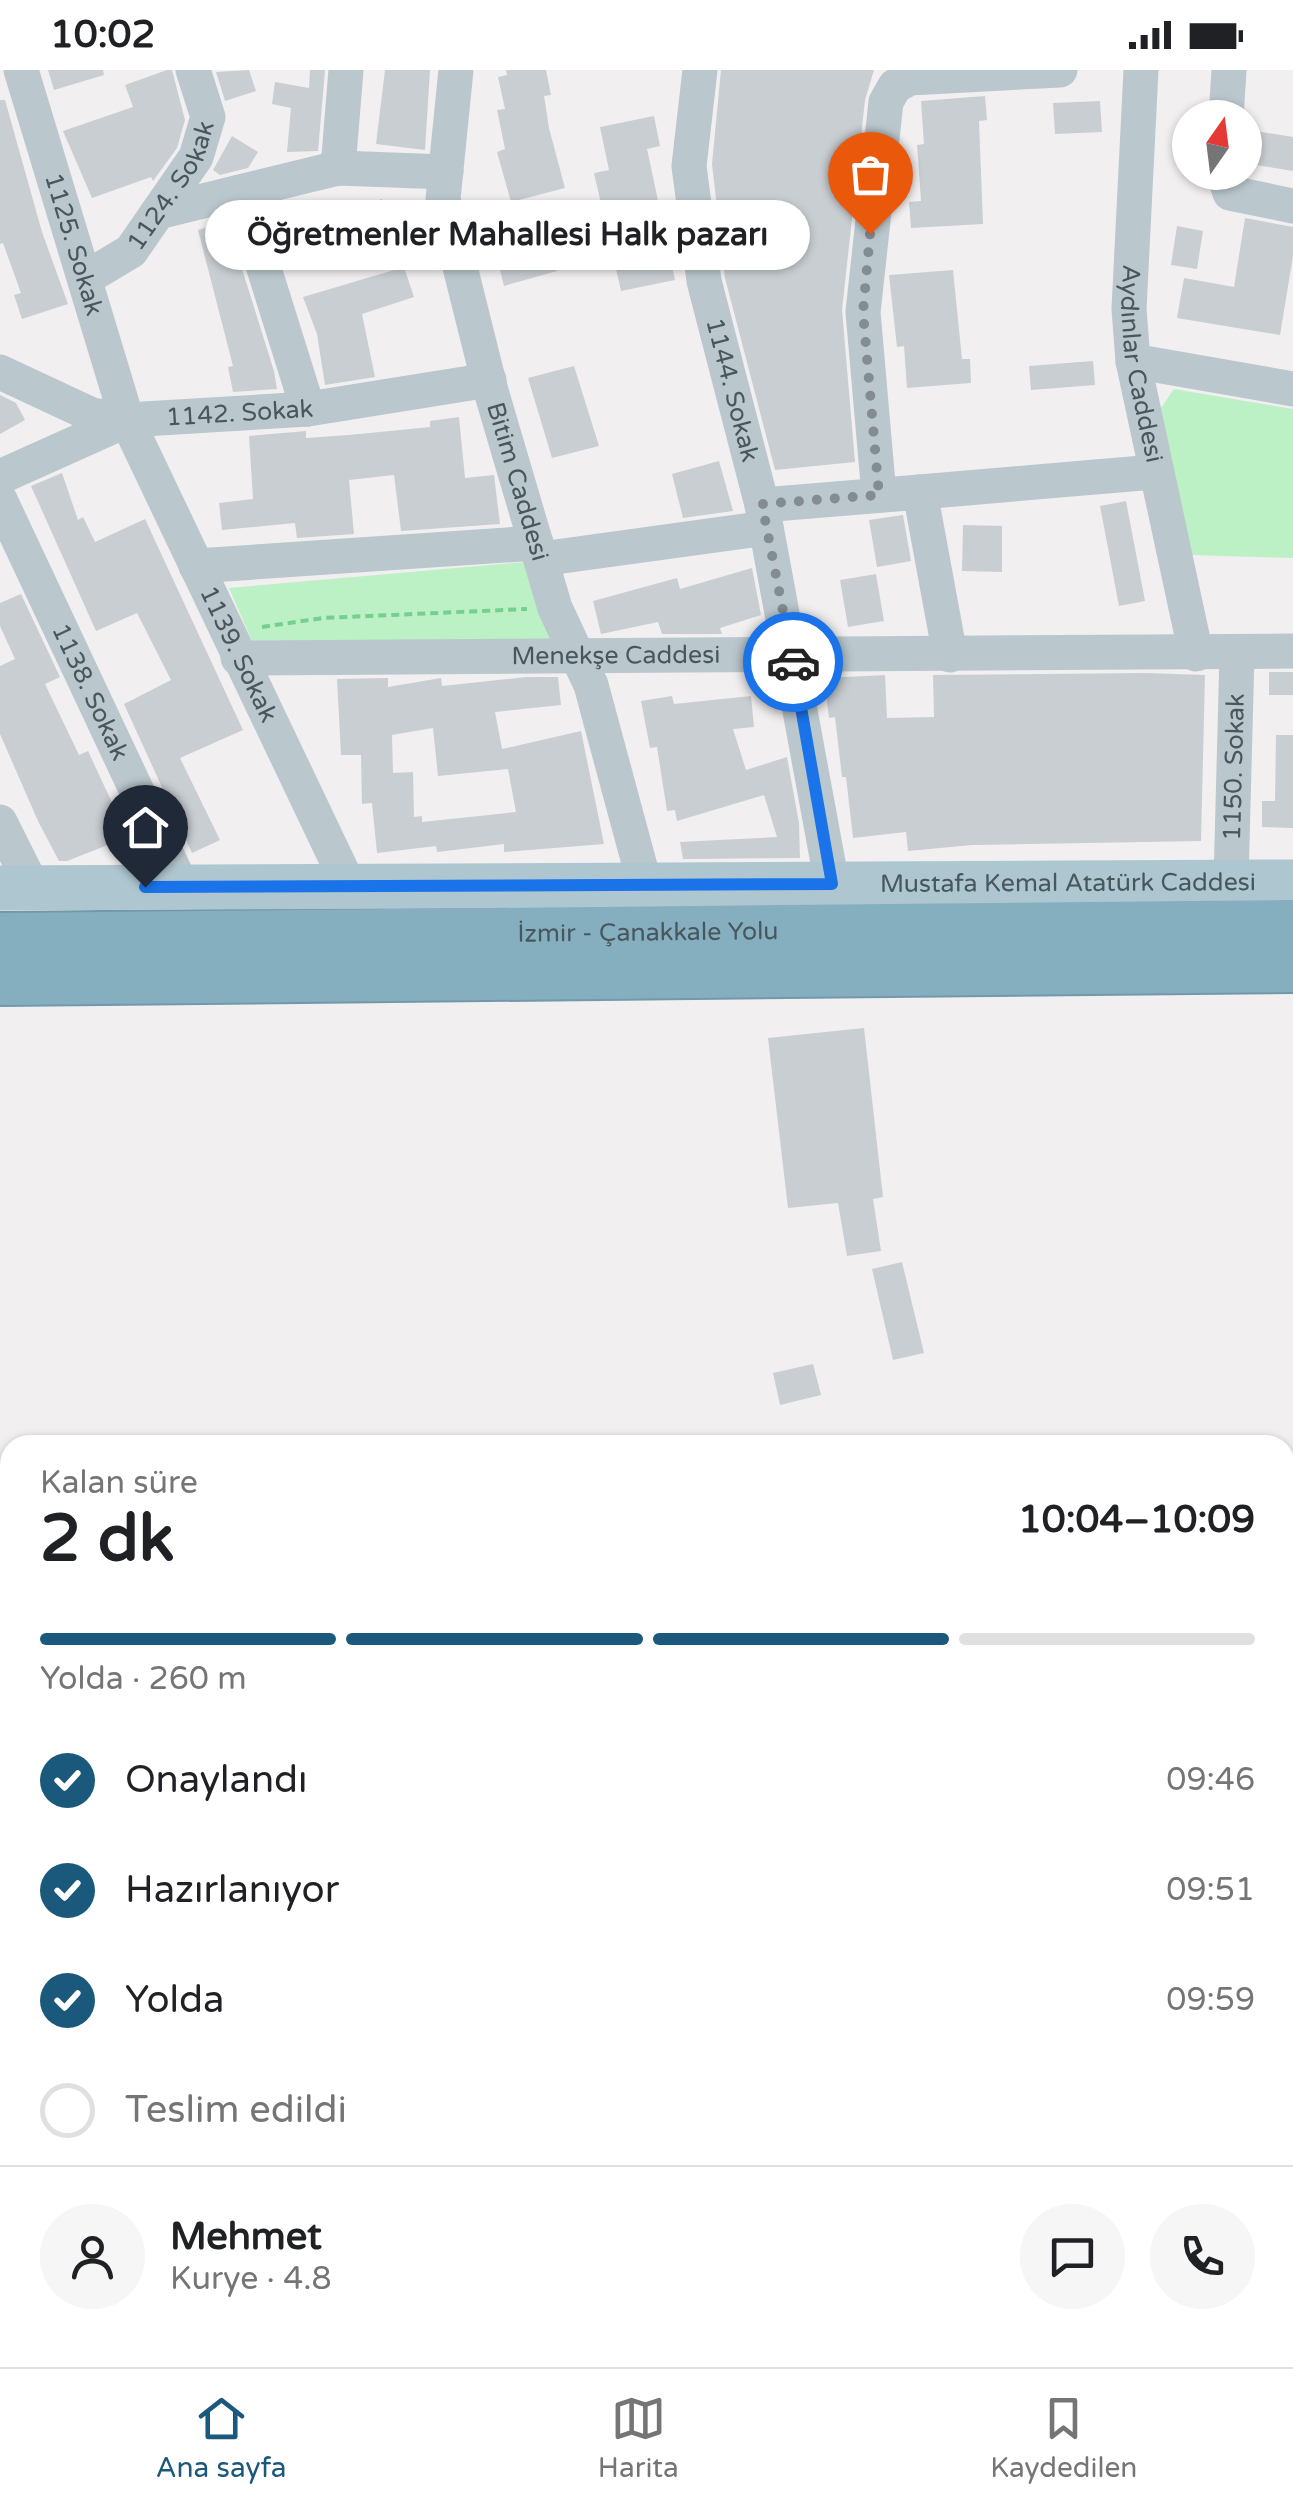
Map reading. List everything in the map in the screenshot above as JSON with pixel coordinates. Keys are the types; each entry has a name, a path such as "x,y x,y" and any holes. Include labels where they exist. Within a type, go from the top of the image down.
{"highway":[{"name":"İzmir - Çanakkale Yolu","path":"0,939 1293,926"},
{"name":"İzmir - Çanakkale Yolu","path":"0,978 1293,966"}],"main road":[{"name":"Mustafa Kemal Atatürk Caddesi","path":"16,888 1293,882"}],"street":[{"name":"1125. Sokak","path":"20,70 127,420"},
{"name":"1124. Sokak","path":"86,278 131,251 196,156 208,117 194,70"},
{"path":"338,168 346,70"},
{"name":"Bitim Caddesi","path":"456,70 444,199 489,380 538,551 555,608 574,656 591,685 645,885"},
{"name":"1144. Sokak","path":"700,70 690,166 704,281 764,516 832,884"},
{"path":"879,495 863,312 886,102 896,86 910,78 1060,70"},
{"name":"Aydınlar Caddesi","path":"1141,70 1129,309 1133,361 1196,654"},
{"path":"1227,100 1228,70"},
{"path":"158,212 338,168 446,172"},
{"path":"1229,190 1293,206"},
{"path":"240,192 308,409"},
{"path":"1133,361 1293,389"},
{"path":"0,372 92,416 127,420"},
{"name":"1142. Sokak","path":"0,477 127,420 308,409 489,380"},
{"name":"1139. Sokak","path":"127,420 349,886"},
{"path":"196,566 538,551 879,495 1154,472"},
{"path":"920,492 950,655"},
{"name":"1138. Sokak","path":"0,500 182,887"},
{"name":"Menekşe Caddesi","path":"233,647 574,656 1293,652"},
{"name":"1150. Sokak","path":"1231,882 1237,654"},
{"path":"0,822 16,888"}],"path":[{"path":"233,647 277,623 555,608"}],"green space":[{"path":"1174,389 1293,409 1293,558 1190,555 1161,408"},
{"path":"536,561 558,644 255,648 229,588"}],"building":[{"path":"48,70 103,70 104,75 54,90"},
{"path":"172,70 185,120 177,148 153,181 151,177 92,198 63,131 133,107 125,85"},
{"path":"249,70 256,91 225,101 216,72"},
{"path":"310,70 325,70 318,151 287,152 291,108 272,104 275,82 309,88"},
{"path":"385,70 430,70 425,150 376,144"},
{"path":"506,70 546,70 551,95 544,96 549,128 565,188 511,202 497,152 505,149 497,110 505,109 498,77 507,75"},
{"path":"721,70 874,70 865,100 842,310 855,462 775,470 725,278 712,164"},
{"path":"985,96 987,120 979,121 983,224 911,228 909,202 921,201 917,145 924,144 921,101"},
{"path":"0,100 5,100 42,232 68,304 22,319 14,295 21,293 3,243 0,244"},
{"path":"1100,101 1102,132 1055,134 1053,103"},
{"path":"654,116 660,146 647,149 675,280 621,291 594,173 609,170 600,127"},
{"path":"1262,132 1293,137 1293,171 1262,166"},
{"path":"232,136 258,152 248,168 220,175 213,170"},
{"path":"382,199 390,225 357,235 354,226 293,246 282,215 324,201 329,216"},
{"path":"1245,218 1293,227 1293,256 1280,335 1177,318 1184,278 1234,287"},
{"path":"227,221 277,389 233,392 228,367 233,366 198,230"},
{"path":"1177,226 1203,231 1197,269 1171,265"},
{"path":"550,247 557,271 504,286 498,262"},
{"path":"404,267 414,297 362,314 375,377 325,385 317,334 303,297"},
{"path":"953,270 962,359 970,359 971,383 907,388 904,346 897,347 889,275"},
{"path":"1093,361 1095,385 1031,390 1029,366"},
{"path":"574,366 599,446 552,458 528,378"},
{"path":"0,395 16,403 25,420 0,434"},
{"path":"459,417 465,478 494,475 500,524 401,531 394,475 349,480 354,534 297,538 295,523 222,530 219,503 253,499 249,436 306,431 306,438 349,435 430,427 430,421"},
{"path":"719,461 733,511 683,518 672,474"},
{"path":"62,473 78,520 83,517 95,542 145,519 243,730 180,758 220,840 192,853 124,704 171,680 137,613 96,631 31,486"},
{"path":"1126,501 1145,601 1119,606 1100,506"},
{"path":"903,515 911,561 877,567 869,520"},
{"path":"963,525 1002,526 1002,572 962,571"},
{"path":"752,568 761,615 720,628 722,634 662,634 658,622 601,634 593,601 677,578 680,589"},
{"path":"876,574 884,621 848,627 840,580"},
{"path":"21,594 60,677 45,684 79,755 88,751 128,837 67,861 59,861 0,734 0,666 15,659 0,626 0,603"},
{"path":"1269,672 1293,672 1293,695 1269,695"},
{"path":"885,675 887,718 934,717 933,675 1205,675 1201,841 972,845 908,851 906,832 853,838 846,777 842,777 835,717 829,718 824,678"},
{"path":"558,677 561,705 495,712 502,749 581,731 604,844 504,852 504,844 437,852 436,846 377,853 372,803 362,804 361,755 341,755 337,679 388,678 388,687 441,678 442,686","holes":["433,728 438,776 508,769 516,812 422,822 422,816 414,817 413,772 393,773 392,735"]},
{"path":"672,696 674,704 751,696 754,727 733,729 746,770 787,757 799,823 800,858 683,859 680,842 777,837 764,795 677,821 675,810 667,811 657,747 650,748 641,701"},
{"path":"1276,735 1293,735 1293,828 1262,827 1262,801 1275,801"},
{"path":"864,1028 883,1197 873,1199 881,1251 847,1256 838,1203 788,1208 768,1038"},
{"path":"902,1262 924,1353 893,1360 872,1269"},
{"path":"813,1364 821,1395 780,1405 773,1373"}],"way so far":[{"path":"793,662 762,504 879,495 863,312 870,234"}],"place":[{"name":"Öğretmenler Mahallesi Halk pazarı","path":"870,234"}],"route":[{"path":"145,887 832,884 793,662"}]}
